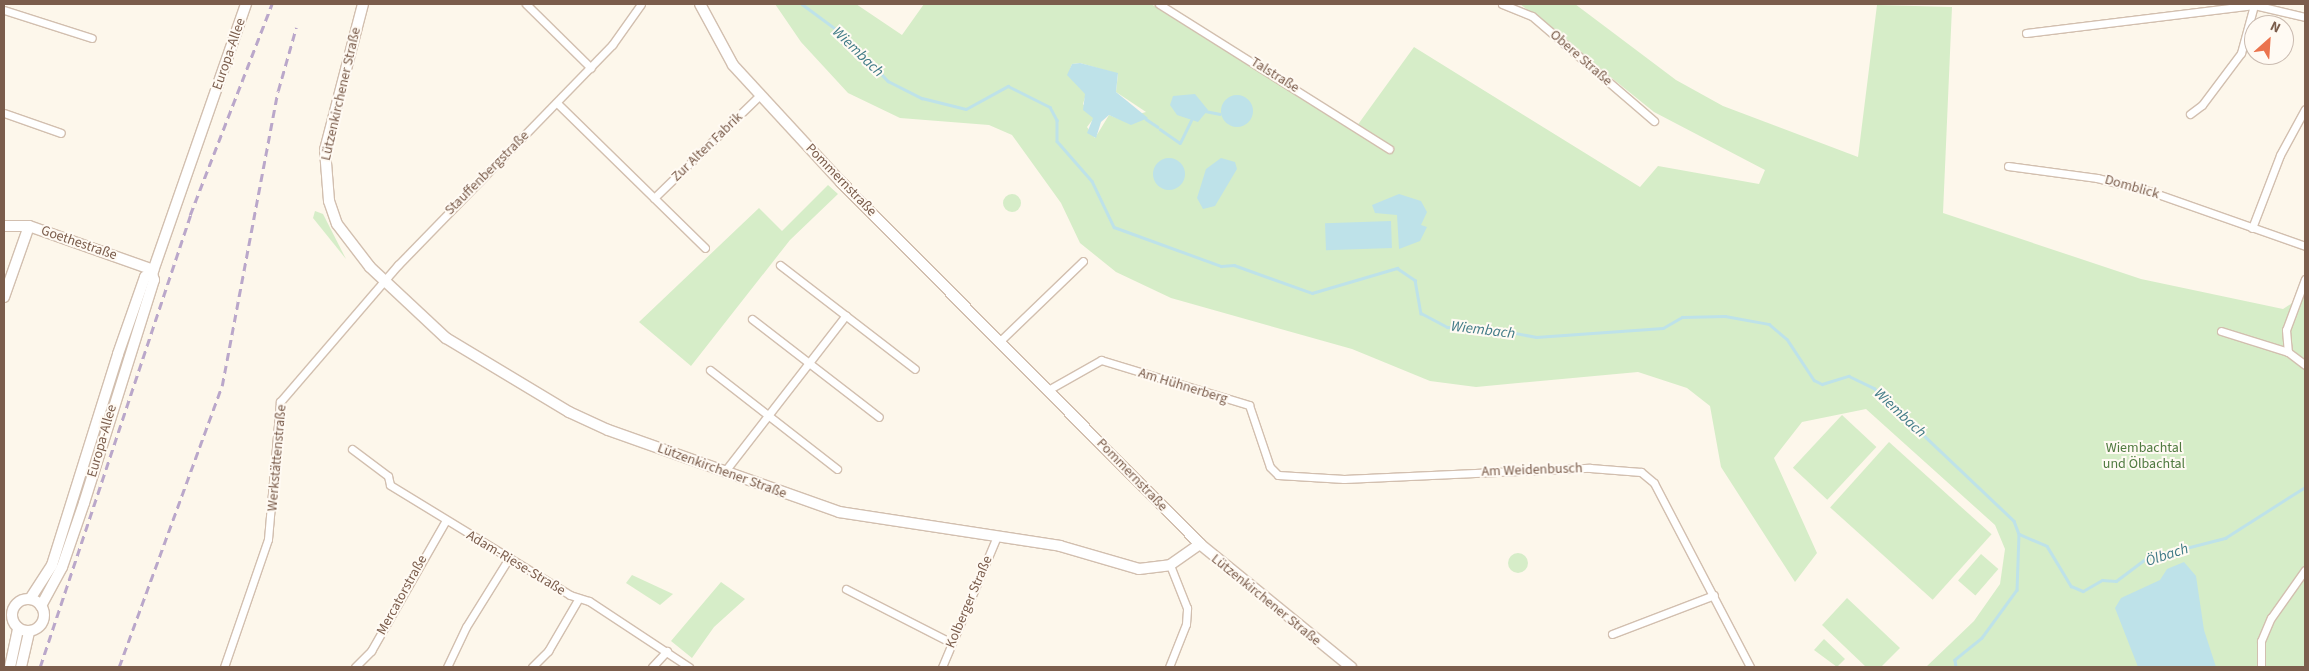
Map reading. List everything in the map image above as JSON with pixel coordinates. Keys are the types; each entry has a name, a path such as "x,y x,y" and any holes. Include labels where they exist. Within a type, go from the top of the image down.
{"main road":[{"name":"Europa-Allee","path":"42,606 62,567 84,503 154,280 152,272 246,4"},
{"name":"Lützenkirchener Straße","path":"363,4 324,170 337,224 370,268 446,338 569,412 839,512 1060,546 1139,569 1170,565 1200,544 1351,667"},
{"name":"Pommernstraße","path":"700,4 720,45 759,96 1200,544"},
{"name":"Goethestraße","path":"4,226 29,226 152,272"},
{"path":"4,297 29,226"},
{"name":"Europa-Allee","path":"30,599 52,565 130,320 145,277 152,272"},
{"path":"10,667 18,628 8,607 19,601 30,599 42,606 42,624 28,631 18,628"},
{"path":"20,667 28,631"}],"street":[{"path":"526,4 591,68"},
{"name":"Stauffenbergstraße","path":"385,280 591,68 641,4"},
{"name":"Talstraße","path":"1159,4 1389,149"},
{"name":"Obere Straße","path":"1502,4 1532,16 1654,121"},
{"path":"2190,114 2202,105 2241,52 2254,5"},
{"path":"2026,34 2254,5 2305,17"},
{"path":"4,10 92,38"},
{"name":"Zur Alten Fabrik","path":"654,198 759,96"},
{"path":"557,103 705,248"},
{"path":"2252,228 2280,155 2305,109"},
{"path":"4,113 61,133"},
{"name":"Domblick","path":"2008,166 2097,178 2305,246"},
{"path":"1000,341 1083,261"},
{"path":"780,264 915,369"},
{"path":"2288,352 2288,316 2305,278"},
{"name":"Werkstättenstraße","path":"224,667 268,539 280,402 385,280"},
{"path":"725,471 807,362 846,315"},
{"path":"752,319 879,417"},
{"path":"2222,331 2288,352 2305,365"},
{"name":"Am Hühnerberg","path":"1048,390 1101,360 1249,405 1270,467 1278,476"},
{"path":"710,370 768,413 837,469"},
{"name":"Adam-Riese-Straße","path":"352,449 388,476 390,485 667,651 684,666"},
{"name":"Am Weidenbusch","path":"1278,476 1344,478 1628,468 1654,483 1750,667"},
{"name":"Mercatorstraße","path":"355,667 371,651 446,520"},
{"name":"Kolberger Straße","path":"942,667 997,536"},
{"path":"447,667 466,627 509,558"},
{"path":"1169,667 1186,624 1187,608 1170,565"},
{"path":"2261,667 2261,641 2271,618 2305,570"},
{"path":"846,589 952,643"},
{"path":"1612,634 1714,595"},
{"path":"532,667 548,651 579,598"},
{"path":"652,667 667,651"}],"green space":[{"name":"Wiembachtal und Ölbachtal","path":"775,4 856,4 902,35 924,4 1151,4 1354,130 1414,47 1640,187 1658,166 1759,184 1765,170 1654,112 1520,4 1575,4 1676,80 1723,106 1858,157 1877,5 1952,7 1943,213 2141,279 2283,309 2305,295 2305,667 1926,667 1974,621 2000,584 2005,549 1995,525 1866,409 1802,422 1774,458 1817,553 1795,582 1721,467 1710,406 1687,388 1638,372 1476,387 1430,381 1352,349 1171,298 1116,272 1080,243 1061,203 1012,135 989,125 900,118 848,93 801,42","holes":["1080,63 1118,74 1116,92 1146,112 1119,119 1109,115 1095,138 1087,127 1094,118 1083,104 1086,94 1068,75 1072,64"]},
{"path":"828,185 838,194 790,240 691,366 639,322 759,208 782,231"},
{"path":"1012,194 1018,197 1021,203 1018,209 1012,212 1006,209 1003,203 1006,197"},
{"path":"315,211 323,214 346,259 313,218"},
{"path":"1842,415 1876,447 1827,500 1793,468"},
{"path":"1889,442 1992,534 1933,600 1830,507"},
{"path":"1518,553 1525,556 1528,563 1525,570 1518,573 1511,570 1508,563 1511,556"},
{"path":"1981,554 1998,569 1975,596 1958,580"},
{"path":"632,575 673,594 660,605 626,583"},
{"path":"721,582 745,599 714,627 692,658 671,641"},
{"path":"1847,598 1900,648 1881,667 1866,667 1822,625"},
{"path":"1824,639 1845,659 1837,667 1814,650"}],"water":[{"path":"1080,63 1118,73 1116,92 1148,118 1131,125 1109,115 1101,122 1096,138 1087,133 1093,118 1083,110 1085,94 1067,75 1072,64"},
{"path":"1195,94 1208,110 1198,122 1177,115 1170,105 1173,96"},
{"path":"1237,95 1243,96 1248,100 1252,105 1252,117 1248,122 1243,126 1237,127 1231,126 1226,122 1222,117 1221,111 1222,105 1226,100 1231,96"},
{"path":"1169,158 1181,162 1185,174 1181,186 1169,190 1157,186 1153,174 1157,162"},
{"path":"1221,158 1235,162 1237,169 1215,206 1203,209 1197,198 1206,169"},
{"path":"1399,194 1421,201 1427,212 1421,225 1427,227 1420,241 1399,249 1397,215 1375,213 1372,205"},
{"path":"1391,221 1392,248 1326,250 1325,223"},
{"path":"2184,562 2196,576 2204,630 2216,667 2138,667 2115,608 2121,598 2160,580 2167,569"}],"waterway":[{"name":"Wiembach","path":"802,4 848,38 888,81 922,98 966,109 1008,86 1050,107 1057,120 1057,141 1092,181 1114,227 1221,266 1234,265 1312,293 1397,268 1415,280 1421,313 1447,327 1489,328 1536,337 1663,328 1682,317 1725,316 1769,324 1787,339 1814,380 1822,384 1849,376 1874,388 2014,521 2019,534 2017,590 1982,638 1955,660 1956,667"},
{"path":"1205,111 1220,114"},
{"path":"1146,119 1158,127"},
{"path":"1160,129 1180,143 1191,120"},
{"name":"Ölbach","path":"2019,534 2047,546 2071,586 2083,591 2102,580 2116,581 2147,558 2225,538 2305,487"}],"railway":[{"path":"40,667 190,215 272,4"},
{"path":"119,667 222,386 278,91 296,28"}]}
